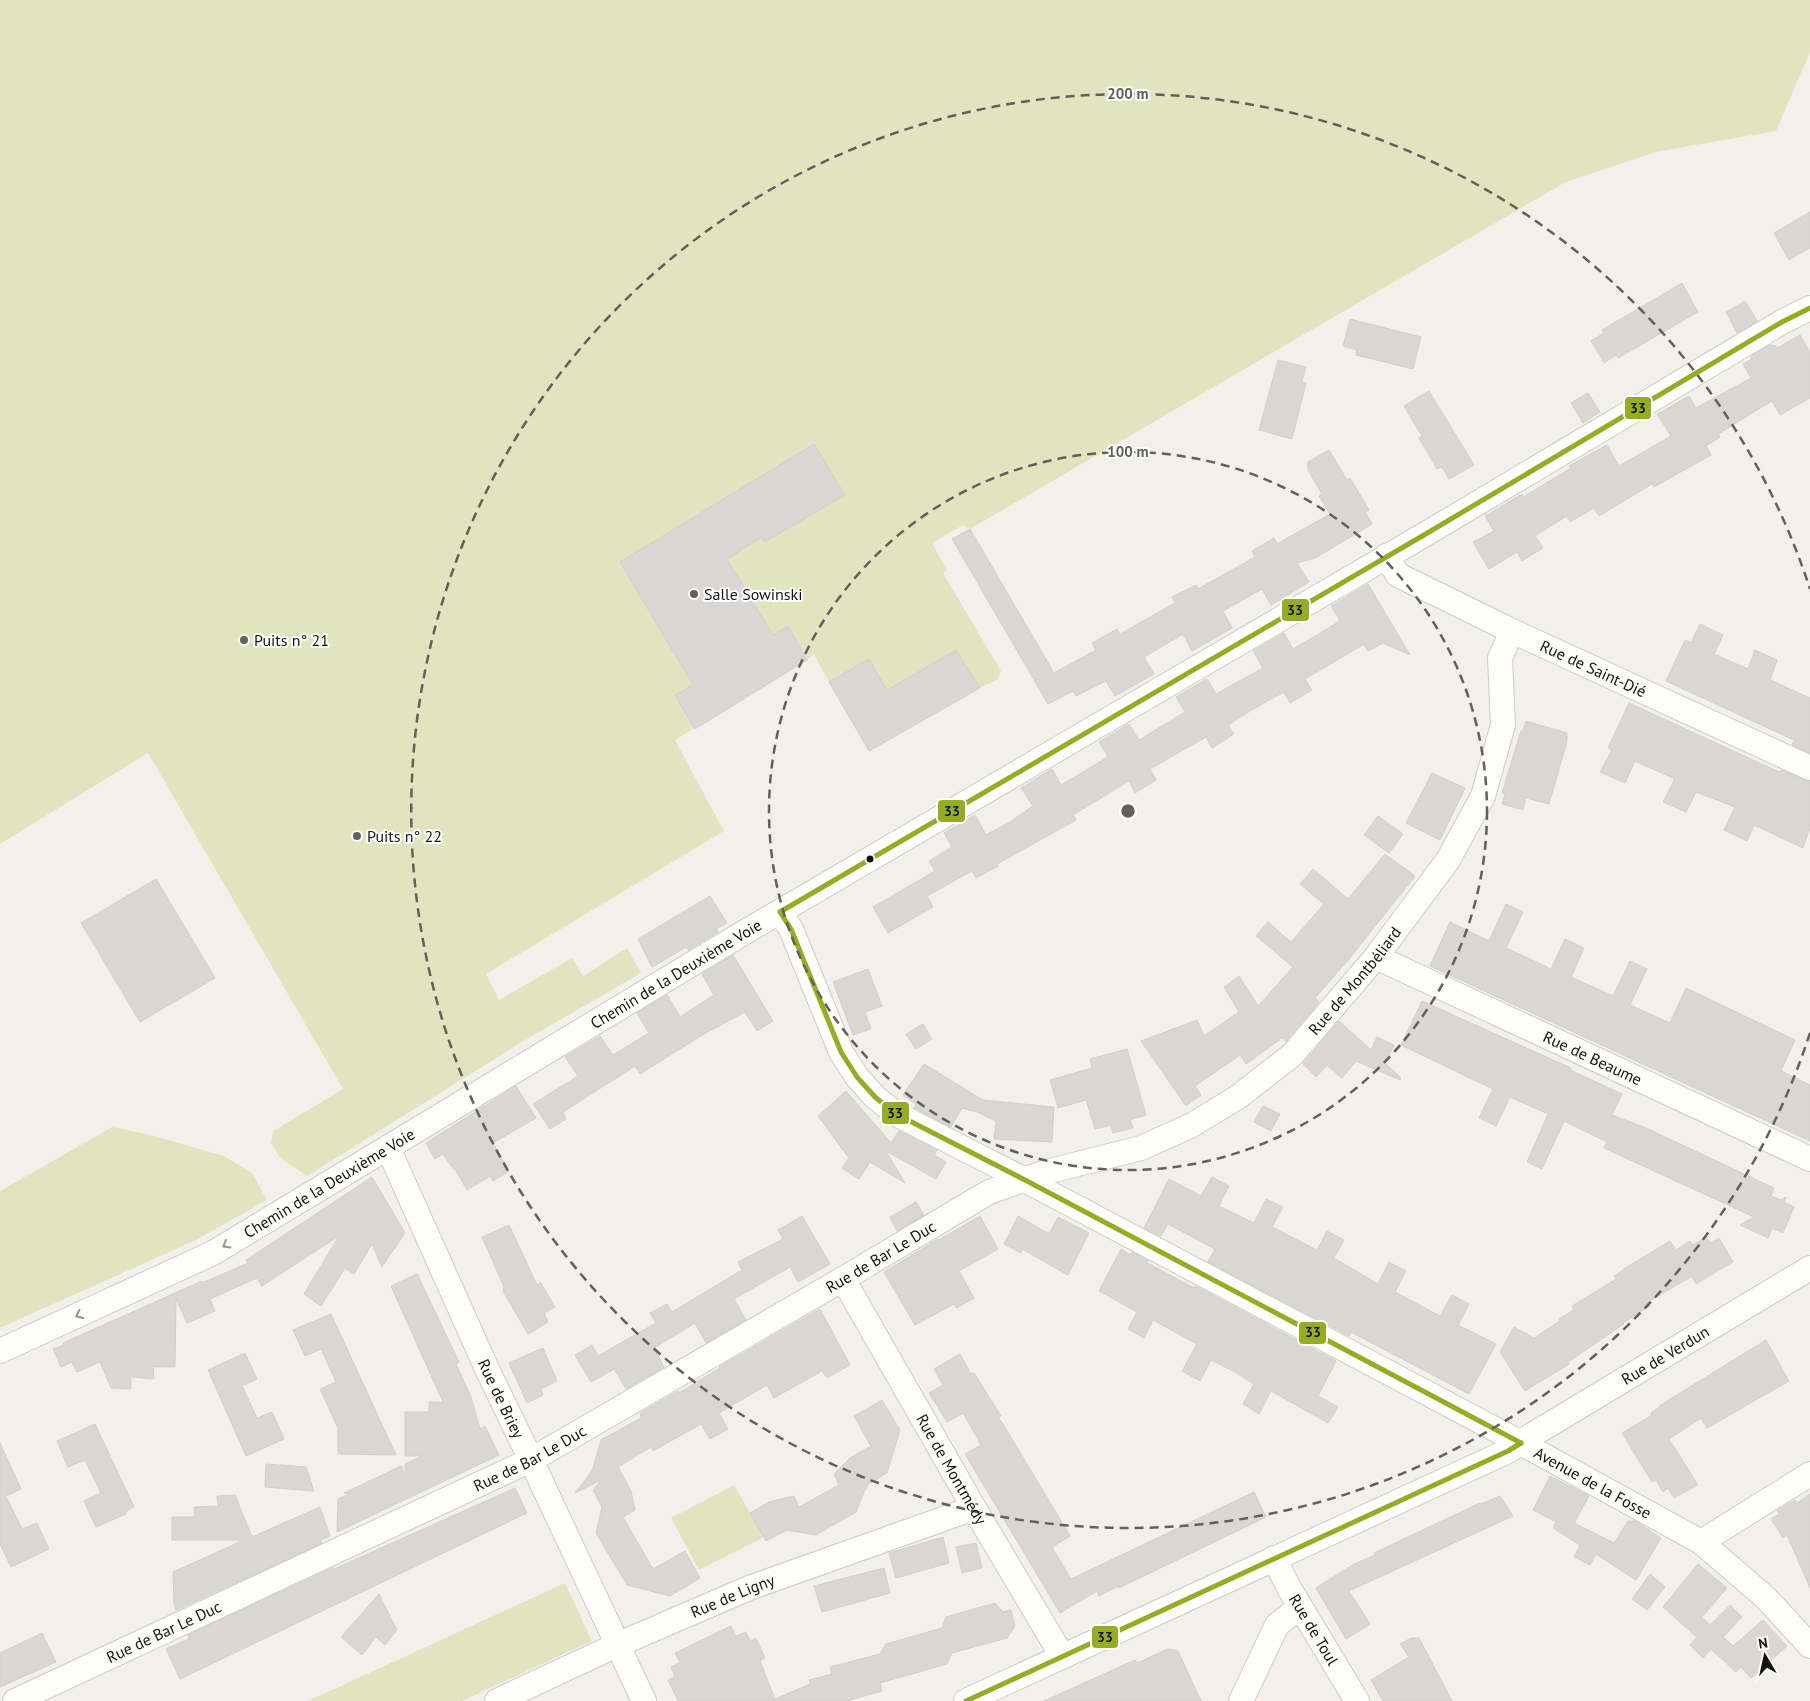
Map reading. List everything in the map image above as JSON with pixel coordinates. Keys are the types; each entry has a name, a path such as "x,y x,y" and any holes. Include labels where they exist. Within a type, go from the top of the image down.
{"street":[{"name":"Chemin de la Deuxième Voie","path":"0,1351 213,1253 780,912 1782,322 1810,308"},
{"name":"Rue de Saint-Dié","path":"1386,556 1398,575 1512,631 1810,768"},
{"name":"Rue de Montbéliard","path":"1025,1180 1046,1172 1141,1148 1192,1125 1238,1096 1292,1055 1376,957 1448,860 1483,796 1503,725 1500,658 1512,631"},
{"name":"Avenue de la Fosse","path":"780,912 791,929 841,1052 857,1077 874,1098 896,1114 1025,1180 1521,1443 1701,1542 1766,1598 1810,1646"},
{"name":"Rue de Beaume","path":"1376,957 1810,1159"},
{"name":"Rue de Briey","path":"388,1148 487,1369 644,1701"},
{"name":"Rue de Bar Le Duc","path":"15,1701 531,1460 989,1192 1025,1180"},
{"name":"Rue de Verdun","path":"966,1701 995,1695 1062,1656 1508,1451 1810,1268"},
{"name":"Rue de Montmédy","path":"843,1279 974,1508 1062,1656"},
{"path":"1701,1542 1810,1474"},
{"name":"Rue de Ligny","path":"497,1701 616,1645 748,1588 974,1508"},
{"name":"Rue de Toul","path":"1274,1558 1300,1607 1357,1701"},
{"path":"1241,1701 1276,1625 1300,1607"}],"green space":[{"path":"0,0 1810,0 1810,52 1776,131 1655,152 1564,183 970,529 963,525 932,543 947,570 943,573 1001,671 998,679 980,688 956,651 887,690 829,682 814,654 675,740 724,831 486,974 499,1000 572,958 583,976 627,948 641,973 522,1042 307,1176 280,1158 271,1143 273,1131 343,1089 148,753 0,844"},
{"path":"112,1127 151,1135 224,1156 252,1173 267,1200 196,1240 0,1328 0,1191"},
{"path":"734,1485 764,1537 699,1570 671,1518"},
{"path":"565,1583 592,1641 462,1701 308,1701"}],"building":[{"path":"1810,212 1810,248 1789,260 1774,233"},
{"path":"1682,283 1698,312 1618,358 1616,355 1604,363 1591,341 1604,333 1602,330"},
{"path":"1745,301 1757,321 1737,333 1726,312"},
{"path":"1350,319 1421,337 1413,369 1356,355 1357,350 1343,346"},
{"path":"1800,335 1810,352 1810,398 1780,415 1772,401 1718,434 1720,437 1706,446 1711,455 1654,487 1652,484 1599,516 1594,508 1570,522 1567,516 1535,536 1543,548 1522,561 1517,552 1489,569 1473,542 1494,531 1485,516 1522,494 1523,497 1571,468 1569,466 1607,445 1619,466 1671,436 1657,414 1689,396 1696,408 1751,378 1743,364 1752,359 1750,357 1771,344 1777,348"},
{"path":"1278,360 1306,367 1302,382 1306,383 1292,439 1259,430"},
{"path":"1429,391 1474,465 1449,479 1442,467 1437,469 1419,438 1422,436 1404,406"},
{"path":"1588,393 1600,412 1583,423 1571,403"},
{"name":"Salle Sowinski","path":"814,444 845,495 765,542 762,537 727,559 773,635 788,626 807,660 695,729 675,695 693,685 620,562"},
{"path":"1329,450 1347,480 1350,478 1369,510 1365,512 1372,524 1315,558 1297,563 1309,582 1271,605 1262,589 1223,611 1232,628 1192,651 1183,634 1144,657 1154,674 1115,696 1106,681 1076,696 1073,691 1048,704 952,539 970,529 1054,673 1096,650 1092,643 1117,629 1120,634 1175,603 1172,597 1196,585 1198,589 1255,557 1252,551 1274,538 1277,544 1330,514 1319,496 1322,494 1308,470 1308,462"},
{"path":"1368,584 1410,655 1383,643 1368,651 1364,644 1305,679 1312,690 1290,703 1284,692 1255,708 1228,725 1234,734 1212,748 1206,737 1150,769 1156,780 1135,793 1129,781 1073,815 1076,820 997,864 998,866 976,878 972,871 927,896 933,907 888,933 873,907 935,871 929,861 952,847 944,833 975,815 986,835 1010,822 1033,806 1021,788 1052,769 1061,785 1108,757 1099,742 1129,724 1139,740 1185,712 1176,697 1207,679 1216,694 1263,668 1253,651 1284,633 1293,649 1340,621 1331,606"},
{"path":"1700,624 1723,635 1714,654 1748,669 1755,650 1777,660 1770,680 1810,698 1810,753 1792,745 1794,740 1666,681 1685,640 1691,643"},
{"path":"956,650 980,688 869,751 829,682 869,659 887,690"},
{"path":"1629,703 1779,772 1781,770 1810,782 1810,828 1803,848 1754,825 1747,841 1724,830 1735,807 1696,792 1686,812 1663,802 1675,779 1635,761 1625,783 1600,772 1612,750 1608,748"},
{"path":"1526,721 1567,733 1567,741 1549,804 1526,798 1523,810 1502,804 1505,794 1502,793 1521,731 1523,731"},
{"path":"1432,773 1465,788 1440,840 1406,823"},
{"path":"1378,816 1403,834 1389,853 1364,835"},
{"path":"1385,854 1415,876 1349,959 1315,998 1319,1002 1286,1041 1282,1038 1246,1064 1240,1055 1195,1086 1201,1095 1186,1106 1141,1041 1197,1020 1204,1036 1239,1012 1224,987 1239,976 1258,1006 1293,967 1256,936 1268,922 1291,942 1324,904 1300,884 1313,869 1348,899"},
{"path":"156,879 215,978 140,1022 81,923"},
{"path":"710,896 727,923 716,929 718,932 688,950 686,947 652,967 638,939"},
{"path":"1506,904 1523,912 1506,948 1551,969 1565,939 1584,948 1571,977 1613,996 1630,961 1647,969 1630,1005 1670,1023 1686,988 1795,1040 1781,1071 1810,1085 1810,1141 1430,966 1450,922 1489,941"},
{"path":"733,955 773,1021 757,1031 745,1012 704,1034 640,1074 635,1066 563,1112 566,1119 550,1129 533,1104 578,1076 565,1057 600,1036 613,1055 649,1033 637,1013 667,995 680,1017 714,995 702,974"},
{"path":"868,969 882,1006 865,1012 871,1029 853,1035 833,982"},
{"path":"1422,1001 1571,1068 1570,1070 1622,1094 1612,1115 1646,1128 1774,1188 1771,1196 1781,1200 1786,1197 1784,1202 1794,1207 1783,1233 1772,1228 1768,1238 1740,1225 1754,1217 1604,1148 1607,1142 1564,1121 1542,1169 1527,1162 1548,1114 1510,1097 1496,1126 1479,1118 1493,1089 1401,1045"},
{"path":"1339,1021 1371,1050 1377,1037 1394,1045 1385,1063 1401,1078 1400,1080 1356,1061 1342,1078 1327,1065 1316,1077 1303,1064"},
{"path":"923,1024 932,1039 916,1049 906,1034"},
{"path":"1127,1049 1146,1115 1130,1120 1133,1128 1113,1133 1111,1125 1095,1129 1086,1100 1058,1108 1050,1080 1092,1068 1090,1059"},
{"path":"924,1064 983,1100 1054,1107 1052,1142 994,1139 996,1121 977,1112 962,1108 951,1127 914,1108 916,1104 903,1095"},
{"path":"516,1086 536,1118 493,1143 509,1171 493,1181 490,1176 467,1190 455,1169 443,1154 435,1159 426,1143"},
{"path":"846,1091 891,1143 899,1131 937,1150 934,1155 946,1162 936,1179 886,1151 905,1183 870,1162 859,1179 842,1168 849,1158 818,1116"},
{"path":"1263,1106 1280,1114 1271,1131 1254,1122"},
{"path":"372,1177 405,1233 382,1267 372,1244 354,1274 345,1268 321,1306 304,1294 339,1236 262,1286 257,1278 210,1299 215,1311 187,1323 176,1299 175,1367 153,1367 154,1379 131,1377 131,1389 111,1388 100,1362 77,1372 72,1362 61,1367 53,1349 202,1281 202,1283 248,1263 246,1260"},
{"path":"1212,1177 1229,1186 1219,1206 1254,1223 1266,1199 1283,1207 1272,1227 1317,1250 1327,1231 1344,1240 1334,1258 1378,1284 1389,1262 1406,1271 1395,1292 1440,1316 1452,1295 1469,1304 1458,1325 1496,1344 1469,1394 1351,1332 1349,1336 1208,1262 1215,1249 1168,1224 1161,1236 1144,1228 1169,1179 1201,1196"},
{"path":"916,1202 924,1215 897,1231 890,1217"},
{"path":"802,1216 830,1264 798,1282 790,1267 734,1299 746,1320 706,1343 695,1323 654,1348 664,1367 626,1389 614,1369 591,1382 575,1355 592,1345 598,1356 656,1323 650,1313 667,1304 672,1312 742,1270 738,1262 783,1239 778,1230"},
{"path":"980,1216 998,1249 959,1271 974,1298 957,1308 954,1304 915,1325 884,1272"},
{"path":"1018,1216 1049,1234 1058,1217 1089,1233 1068,1275 1022,1249 1021,1253 1004,1244"},
{"path":"509,1225 537,1285 540,1282 555,1307 544,1313 548,1322 528,1334 503,1291 504,1287 482,1237"},
{"path":"1706,1237 1710,1243 1719,1238 1733,1262 1696,1284 1692,1276 1648,1302 1650,1306 1568,1362 1569,1364 1525,1391 1500,1352 1514,1327 1534,1338 1574,1310 1572,1306 1616,1279 1614,1276 1670,1241 1676,1250 1690,1241 1693,1245"},
{"path":"1121,1249 1130,1255 1132,1252 1148,1261 1147,1263 1194,1288 1195,1286 1336,1361 1318,1396 1338,1407 1328,1423 1271,1391 1259,1414 1243,1404 1254,1384 1233,1371 1211,1360 1200,1381 1182,1371 1197,1344 1153,1320 1144,1338 1128,1329 1137,1312 1099,1291"},
{"path":"417,1274 459,1362 456,1364 471,1397 480,1429 485,1426 499,1455 337,1532 338,1499 350,1494 344,1493 401,1466 405,1475 405,1464 422,1456 405,1456 405,1412 429,1412 429,1402 443,1402 391,1286"},
{"path":"820,1309 850,1365 827,1378 822,1371 774,1398 767,1385 719,1413 728,1429 710,1439 701,1424 653,1451 651,1447 618,1467 631,1491 635,1510 623,1517 653,1569 685,1551 700,1578 670,1596 627,1585 596,1533 602,1507 593,1490 601,1480 575,1493 592,1471 601,1440 641,1418 640,1413 678,1391 679,1393 719,1367"},
{"path":"331,1314 396,1455 338,1454 338,1428 320,1389 336,1382 321,1349 305,1356 293,1330"},
{"path":"1766,1340 1789,1381 1707,1428 1701,1418 1669,1439 1698,1485 1674,1498 1668,1488 1663,1492 1656,1480 1652,1482 1622,1433 1652,1415 1651,1413 1659,1406"},
{"path":"543,1348 557,1381 541,1389 543,1395 527,1403 509,1363"},
{"path":"245,1353 257,1379 242,1386 257,1418 272,1412 284,1439 246,1456 208,1370"},
{"path":"960,1354 971,1374 974,1373 1001,1416 998,1416 1070,1536 1052,1547 1071,1579 1254,1492 1266,1517 1119,1588 1118,1586 1099,1596 1097,1591 1060,1613 965,1454 981,1445 963,1413 947,1422 929,1393 943,1385 934,1369"},
{"path":"882,1400 900,1430 887,1473 869,1484 856,1512 816,1535 787,1530 766,1541 750,1513 769,1502 794,1496 799,1507 839,1485 834,1474 850,1458 871,1446 854,1416"},
{"path":"95,1424 134,1507 125,1512 126,1514 96,1527 84,1501 101,1493 85,1460 68,1467 57,1441"},
{"path":"0,1443 21,1489 6,1496 22,1529 37,1523 49,1549 11,1567 0,1544"},
{"path":"266,1464 306,1467 314,1491 265,1487"},
{"path":"1550,1476 1589,1496 1574,1523 1614,1543 1628,1521 1635,1521 1661,1538 1636,1580 1596,1554 1590,1565 1574,1557 1580,1545 1553,1528 1556,1522 1533,1510"},
{"path":"515,1488 527,1513 180,1679 166,1649 189,1639 188,1635 333,1568"},
{"path":"1810,1494 1810,1588 1787,1535 1783,1538 1771,1519 1780,1514 1777,1511 1795,1500 1797,1503"},
{"path":"235,1495 252,1537 320,1507 330,1536 320,1540 322,1543 176,1610 174,1604 173,1572 244,1540 172,1540 172,1517 195,1517 194,1507 218,1506 217,1496"},
{"path":"1500,1496 1513,1516 1349,1591 1370,1624 1346,1639 1316,1588 1354,1564 1375,1555 1374,1553 1480,1503"},
{"path":"943,1537 949,1563 896,1578 889,1553"},
{"path":"976,1543 982,1568 962,1573 956,1547"},
{"path":"1698,1564 1727,1588 1702,1617 1710,1625 1730,1605 1742,1617 1723,1637 1733,1646 1763,1620 1787,1646 1751,1678 1741,1667 1736,1672 1711,1649 1703,1658 1690,1645 1697,1637 1663,1607"},
{"path":"884,1568 890,1593 822,1612 814,1586"},
{"path":"1650,1574 1665,1587 1647,1610 1632,1599"},
{"path":"379,1594 397,1630 385,1645 376,1637 362,1655 341,1637"},
{"path":"995,1603 1003,1612 1011,1610 1015,1626 1007,1638 952,1653 947,1664 880,1683 882,1691 847,1701 678,1701 668,1680 675,1677 671,1667 680,1662 675,1653 731,1626 736,1636 746,1632 750,1641 756,1638 765,1658 760,1661 775,1699 810,1684 809,1680 832,1674 830,1667 880,1654 886,1644 942,1628 946,1617"},
{"path":"42,1633 56,1662 0,1687 0,1653"},
{"path":"1411,1638 1419,1638 1452,1701 1383,1701 1371,1680 1409,1657 1400,1644"},
{"path":"1168,1649 1178,1651 1201,1701 1044,1701 1135,1660 1137,1663"}],"transit line":[{"name":"33","path":"780,912 1429,532 1782,322 1810,308"},
{"name":"33","path":"780,912 791,929 841,1052 857,1077 875,1097 896,1114 1025,1180 1521,1443"},
{"name":"33","path":"966,1701 1508,1451 1521,1443"}],"place":[{"name":"Salle Sowinski","path":"694,594"},
{"name":"Puits n° 21","path":"244,640"},
{"name":"Puits n° 22","path":"357,836"}]}
